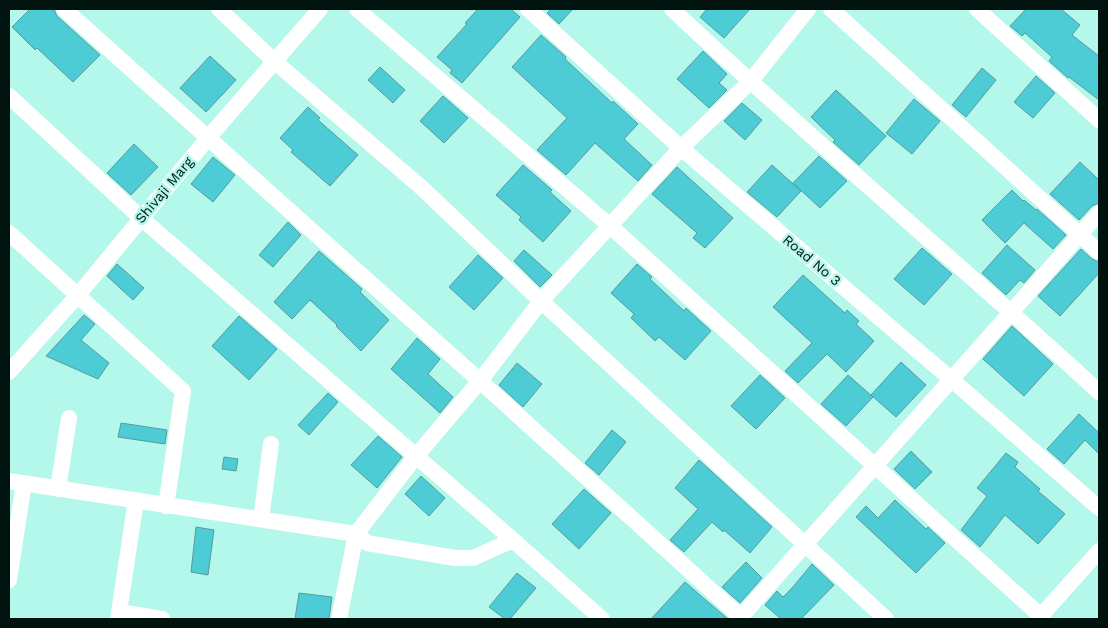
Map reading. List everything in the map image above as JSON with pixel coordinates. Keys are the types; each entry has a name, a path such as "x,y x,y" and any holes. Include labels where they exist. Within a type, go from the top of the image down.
{"street":[{"path":"64,9 480,380 741,619 1099,213"},
{"path":"219,9 274,61 422,188 541,302 886,619"},
{"name":"Shivaji Marg","path":"9,370 78,295 208,138 320,9"},
{"path":"356,9 610,225 1041,618 1099,551"},
{"name":"Road No 3","path":"528,9 681,148 1099,508"},
{"path":"672,9 750,82 1012,312 1099,392"},
{"path":"339,619 356,534 416,456 480,380 541,302 681,148 750,82 808,9"},
{"path":"831,9 1099,252"},
{"path":"977,9 1099,120"},
{"path":"9,96 141,218 602,619"},
{"path":"9,233 182,391 166,506"},
{"path":"58,489 69,418"},
{"path":"260,519 270,444"},
{"path":"9,580 16,482 356,534 367,543 455,558 473,558 513,540"},
{"path":"136,500 119,616 162,619"}],"building":[{"path":"30,9 54,9 57,16 100,55 73,82 37,48 35,50 12,27"},
{"path":"478,9 511,9 520,17 462,83 450,73 452,70 437,57"},
{"path":"551,9 573,9 559,24 547,13"},
{"path":"707,9 750,9 724,38 700,17"},
{"path":"1026,9 1061,9 1080,25 1072,35 1099,56 1099,100 1068,78 1049,61 1052,57 1025,33 1022,36 1010,26"},
{"path":"541,35 612,103 613,101 638,124 624,139 652,165 638,181 595,143 566,175 537,150 567,118 512,67"},
{"path":"703,51 727,74 719,83 727,90 709,108 677,79"},
{"path":"210,56 236,80 206,112 180,88"},
{"path":"380,67 405,90 393,103 368,80"},
{"path":"982,68 996,80 966,117 952,105"},
{"path":"1036,76 1055,93 1033,118 1014,102"},
{"path":"836,90 886,136 859,165 833,142 835,140 811,117"},
{"path":"443,96 468,118 444,143 420,121"},
{"path":"914,99 940,121 912,154 886,133"},
{"path":"742,103 762,120 745,140 724,121"},
{"path":"308,107 320,118 318,120 358,155 330,186 291,152 293,150 280,138"},
{"path":"134,144 158,167 131,195 107,173"},
{"path":"819,156 847,181 820,208 793,183"},
{"path":"213,157 235,175 213,202 191,184"},
{"path":"1080,162 1099,180 1099,203 1092,206 1079,220 1050,194"},
{"path":"523,165 552,190 550,192 571,211 543,242 519,220 521,217 496,195"},
{"path":"772,165 801,191 777,217 747,192"},
{"path":"677,167 733,218 705,248 693,238 697,233 652,194"},
{"path":"1012,190 1066,235 1053,249 1024,223 1005,243 982,220"},
{"path":"288,222 301,235 273,267 259,255"},
{"path":"1007,245 1035,270 1024,283 1020,280 1006,295 982,273"},
{"path":"922,248 952,274 924,305 894,279"},
{"path":"1081,249 1092,259 1099,262 1099,273 1060,316 1038,296"},
{"path":"524,250 552,275 540,287 514,261"},
{"path":"319,251 362,289 360,292 389,320 361,351 310,300 292,319 274,302"},
{"path":"478,255 503,278 474,310 449,287"},
{"path":"117,264 144,288 133,300 107,276"},
{"path":"637,264 684,311 686,308 711,331 685,360 659,337 655,341 631,318 634,314 611,293"},
{"path":"803,275 845,313 847,310 859,321 856,324 874,341 846,372 827,354 798,383 785,371 812,343 773,307"},
{"path":"84,315 95,324 81,340 109,363 98,379 46,356"},
{"path":"239,316 277,349 249,380 212,346"},
{"path":"1012,326 1053,364 1024,396 983,359"},
{"path":"417,338 440,359 428,374 453,397 440,413 391,369"},
{"path":"901,362 926,385 896,417 871,395"},
{"path":"517,363 542,384 523,407 499,385"},
{"path":"760,375 785,398 756,429 731,406"},
{"path":"848,375 873,397 846,426 821,404"},
{"path":"328,393 338,402 309,435 298,425"},
{"path":"1079,414 1099,433 1099,454 1085,440 1064,464 1047,449"},
{"path":"121,423 167,430 165,444 118,437"},
{"path":"612,430 626,442 599,475 585,463"},
{"path":"378,436 402,457 377,488 351,465"},
{"path":"911,451 932,472 915,489 894,469"},
{"path":"1006,453 1018,462 1015,467 1040,489 1038,491 1065,514 1038,544 1005,515 980,547 961,530 987,496 977,488"},
{"path":"224,457 238,459 236,471 222,469"},
{"path":"699,460 772,527 750,553 712,522 684,552 670,540 698,509 675,488"},
{"path":"421,476 445,498 429,516 405,494"},
{"path":"584,489 611,513 579,549 552,524"},
{"path":"895,500 926,529 928,527 945,543 916,573 856,517 866,506 878,518"},
{"path":"196,527 214,530 208,575 191,572"},
{"path":"746,562 762,578 740,603 722,587"},
{"path":"812,564 834,585 801,619 781,619 765,605 777,591 783,597"},
{"path":"517,573 536,588 510,619 505,619 489,607"},
{"path":"685,582 708,602 728,619 651,619"},
{"path":"299,593 332,597 329,619 295,619"}]}
